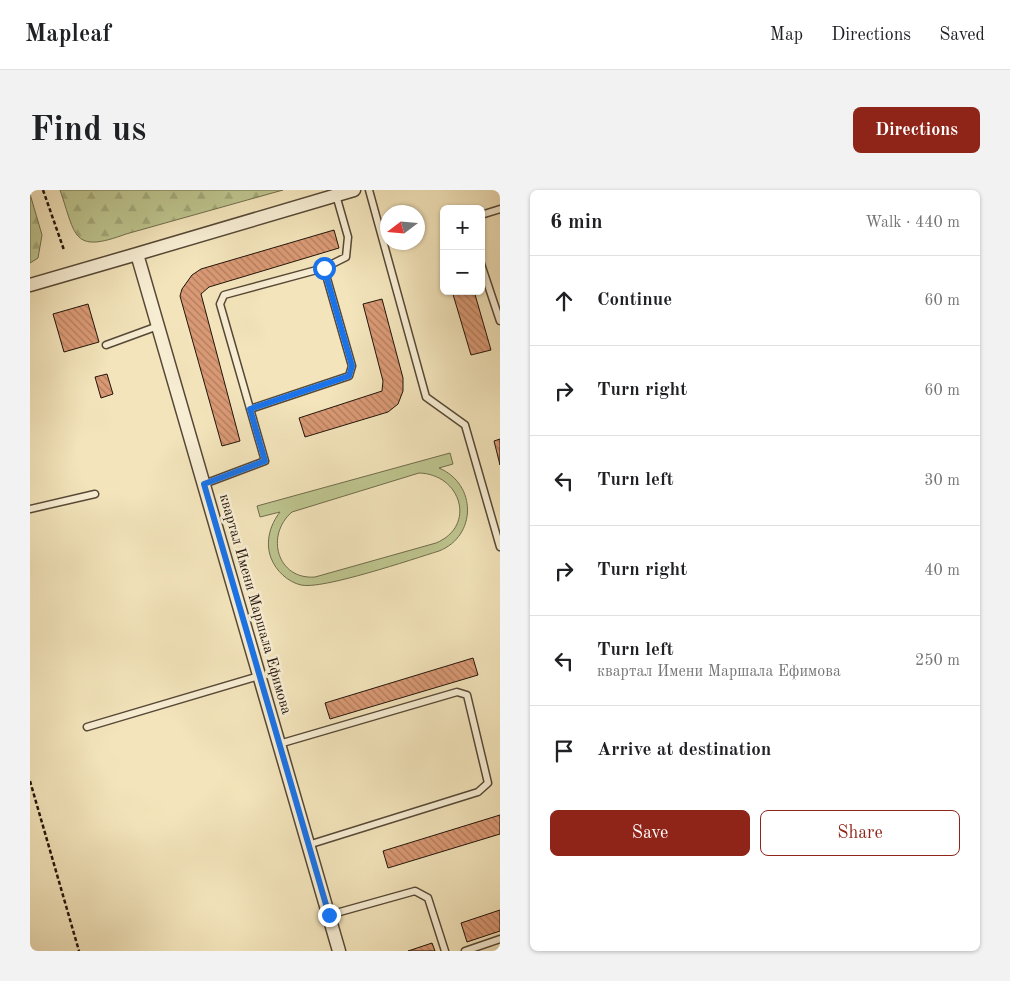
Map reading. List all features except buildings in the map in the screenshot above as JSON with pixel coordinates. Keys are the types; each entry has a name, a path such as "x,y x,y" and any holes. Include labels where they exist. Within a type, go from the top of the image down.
{"street":[{"path":"30,285 354,190"},
{"name":"квартал Имени Маршала Ефимова","path":"137,254 339,951"}],"lane":[{"path":"369,190 426,397 465,425 500,547"},
{"path":"204,484 265,461 220,304 224,295 324,268 346,257 348,237 336,195"},
{"path":"485,215 500,209"},
{"path":"250,409 349,376 352,366 324,268"},
{"path":"485,276 500,321"},
{"path":"106,345 158,326"},
{"path":"30,509 94,494"},
{"path":"87,728 259,676"},
{"path":"279,744 457,692 467,695 488,782 478,792 308,845"},
{"path":"329,915 415,891 428,898 445,951"},
{"path":"465,951 500,939"}],"path":[{"path":"43,190 64,250"},
{"path":"30,781 79,951"}],"green space":[{"path":"60,190 283,190 108,240 95,242 86,241 79,237 69,219"},
{"path":"30,194 42,235 38,258 30,263"},
{"path":"450,453 453,464 439,468 451,476 460,486 466,497 468,510 466,522 460,534 451,544 439,551 347,579 328,583 301,585 283,575 276,567 269,552 271,528 280,512 260,517 257,506","holes":["419,473 433,476 445,482 454,491 459,502 460,514 457,525 449,535 436,543 315,577 302,576 284,564 279,554 277,543 279,532 292,512"]}],"route":[{"path":"324,268 352,366 349,376 250,409 265,461 204,484 329,915"}]}
